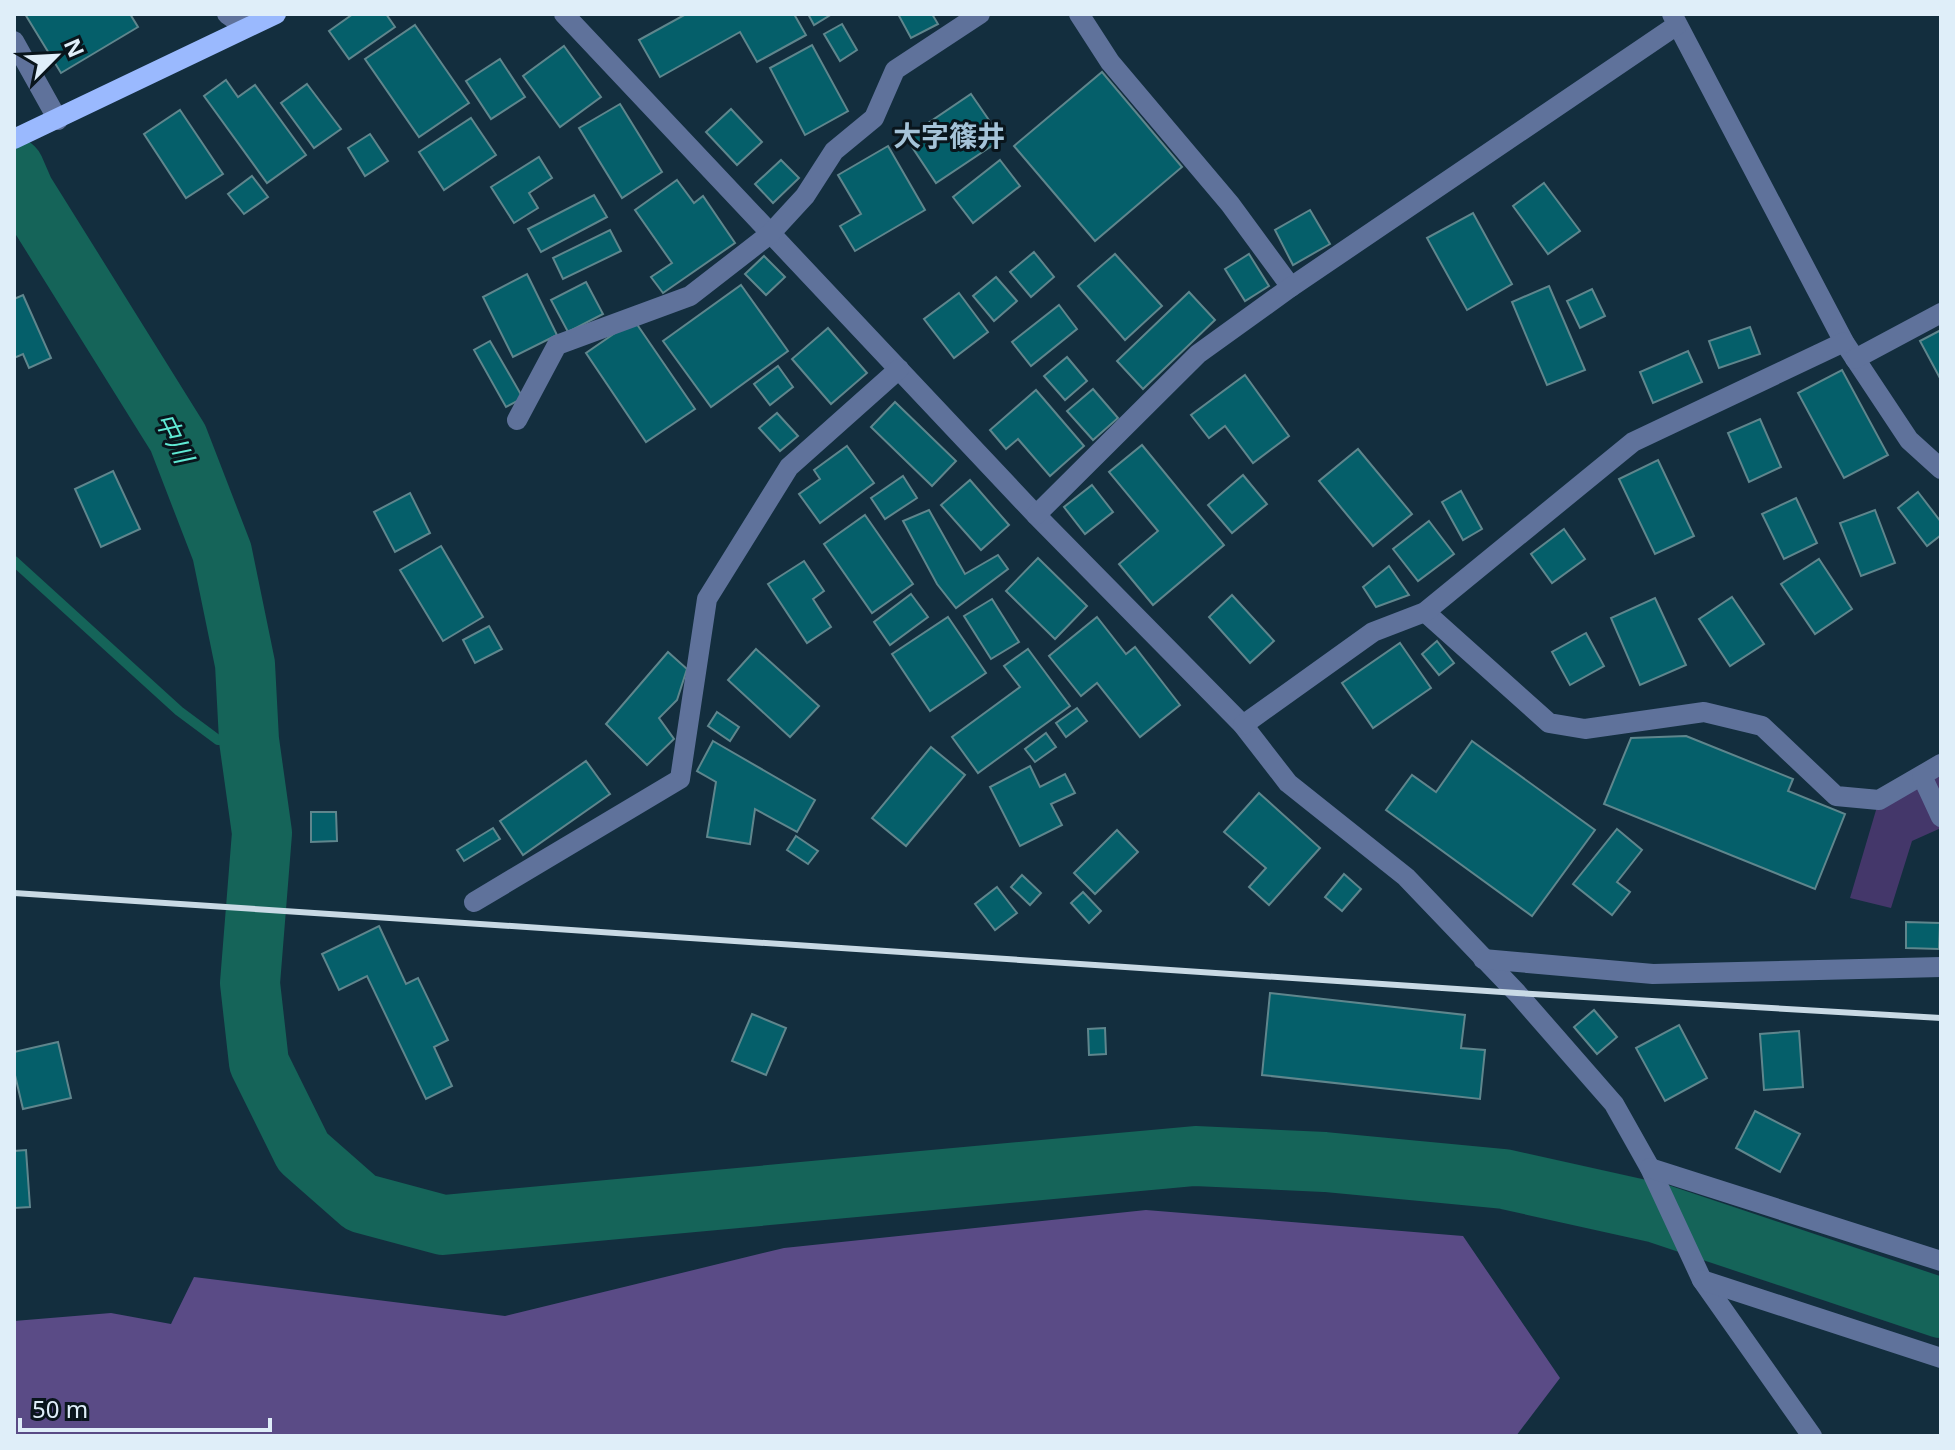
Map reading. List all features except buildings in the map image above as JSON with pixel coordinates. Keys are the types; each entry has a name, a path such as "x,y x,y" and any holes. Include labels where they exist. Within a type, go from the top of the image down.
{"main road":[{"path":"14,139 244,26 276,14"}],"street":[{"path":"227,14 244,26"},
{"path":"564,14 1036,515 1243,725 1288,783 1406,877 1614,1104 1650,1168 1702,1280 1812,1436"},
{"path":"517,420 557,345 690,296 770,234 805,196 834,151 874,118 895,70 980,14"},
{"path":"1079,14 1110,62 1230,204 1291,287"},
{"path":"1036,515 1198,354 1675,19 1850,350 1909,440 1941,469"},
{"path":"14,41 58,120"},
{"path":"1243,725 1373,632 1425,612 1633,442 1941,313"},
{"path":"474,902 680,779 707,599 789,467 899,369"},
{"path":"1425,612 1549,723 1585,729 1704,712 1762,726 1836,796 1879,800 1941,764"},
{"path":"1922,776 1941,817"},
{"path":"1483,959 1653,974 1941,967"},
{"path":"1650,1168 1941,1261"},
{"path":"1702,1280 1941,1358"}],"shaded area":[{"path":"1941,764 1941,828 1912,841 1891,908 1850,898 1879,800"},
{"path":"1146,1210 1463,1236 1560,1378 1516,1436 14,1436 14,1321 111,1313 171,1324 194,1277 505,1316 784,1248"}],"waterway":[{"name":"中川","path":"14,168 24,191 178,438 222,552 245,664 249,740 262,833 250,983 259,1063 303,1152 361,1203 443,1225 1195,1156 1325,1162 1504,1179 1657,1213 1941,1308"},
{"path":"14,561 179,711 218,740 249,740"}],"railway":[{"path":"14,893 1517,993 1941,1018"}],"district":[{"name":"大字篠井","path":"949,136"}]}
